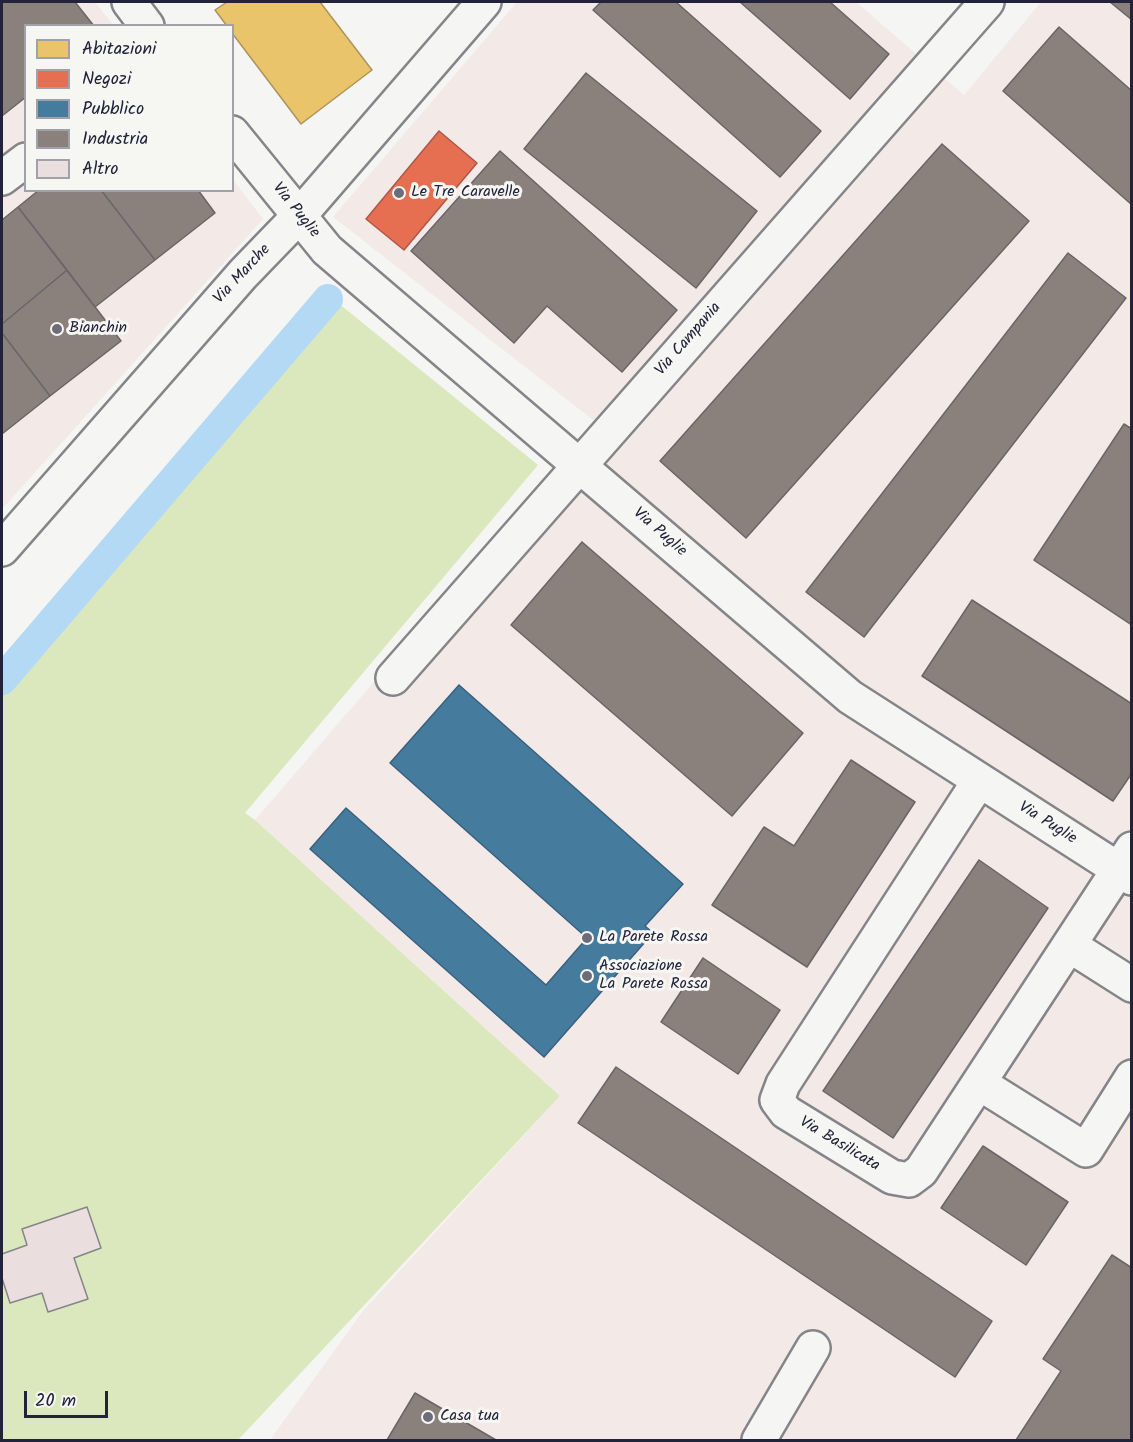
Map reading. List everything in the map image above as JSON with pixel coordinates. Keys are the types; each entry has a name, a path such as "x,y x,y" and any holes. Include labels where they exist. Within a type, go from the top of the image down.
{"street":[{"name":"Via Marche","path":"2,549 243,274 298,216 483,2"},
{"name":"Via Campania","path":"393,678 987,2"},
{"name":"Via Puglie","path":"234,136 327,250 850,697 979,781 1127,865"},
{"path":"2,178 24,162"},
{"name":"Via Basilicata","path":"979,781 783,1084 777,1100 786,1112 892,1177 909,1180 921,1171 1068,945 1127,865"},
{"path":"1068,945 1131,985"},
{"path":"978,1083 1086,1150 1131,1077"},
{"path":"759,1440 813,1348"}],"shaded area":[{"path":"2,2 95,2 112,24 24,24 24,192 234,192 234,181 263,219 2,509"},
{"path":"517,2 856,2 964,95 1041,2 1131,2 1131,1440 270,1440 363,1311 560,1096 255,820 597,423 333,217"}],"green space":[{"path":"332,298 538,465 245,813 560,1096 238,1440 2,1440 2,683"}],"building: Abitazioni":[{"path":"227,2 320,2 372,70 301,124 234,36 234,24 226,24 215,10"}],"building: Negozi":[{"path":"439,131 477,163 404,250 366,219"}],"building: Pubblico":[{"path":"459,685 683,884 645,926 653,933 544,1057 310,849 346,808 546,985 587,938 390,763"}],"building: Industria":[{"path":"75,2 92,24 24,24 24,99 2,116 2,3"},
{"path":"601,2 676,2 821,131 780,177 593,10"},
{"path":"740,2 830,2 889,54 850,99"},
{"path":"1110,2 1132,2 1132,20"},
{"path":"1059,27 1132,91 1132,205 1003,91"},
{"path":"586,73 757,211 696,288 524,149"},
{"path":"942,144 1029,221 746,538 660,461"},
{"path":"500,151 677,310 622,372 547,306 514,343 411,251"},
{"path":"37,192 103,192 155,260 95,307 18,207"},
{"path":"103,192 199,192 215,213 155,260"},
{"path":"18,207 67,270 2,324 2,220"},
{"path":"1068,253 1126,298 864,637 806,592"},
{"name":"Bianchin","path":"67,270 121,341 50,396 2,333 2,324"},
{"path":"2,333 50,396 2,434"},
{"path":"1124,424 1132,429 1132,625 1034,560"},
{"path":"582,542 803,733 732,816 511,625"},
{"path":"972,600 1132,704 1132,773 1113,801 922,676"},
{"path":"851,760 915,802 807,967 712,905 764,827 794,846"},
{"path":"979,860 1048,908 893,1138 823,1091"},
{"path":"703,958 780,1010 738,1074 661,1022"},
{"path":"616,1067 992,1321 955,1377 578,1123"},
{"path":"983,1146 1068,1202 1026,1265 941,1208"},
{"path":"1112,1255 1132,1268 1132,1440 1016,1440 1061,1371 1043,1359"},
{"name":"Casa tua","path":"415,1393 496,1440 387,1440"}],"building: Altro":[{"path":"87,1207 101,1248 74,1258 88,1299 48,1312 42,1293 10,1303 2,1278 2,1254 27,1245 22,1229"}],"waterway":[{"path":"2,680 328,299"}],"place":[{"name":"Le Tre Caravelle","path":"399,193"},
{"name":"Bianchin","path":"57,329"},
{"name":"La Parete Rossa","path":"587,938"},
{"name":"Associazione La Parete Rossa","path":"587,976"},
{"name":"Casa tua","path":"428,1417"}]}
